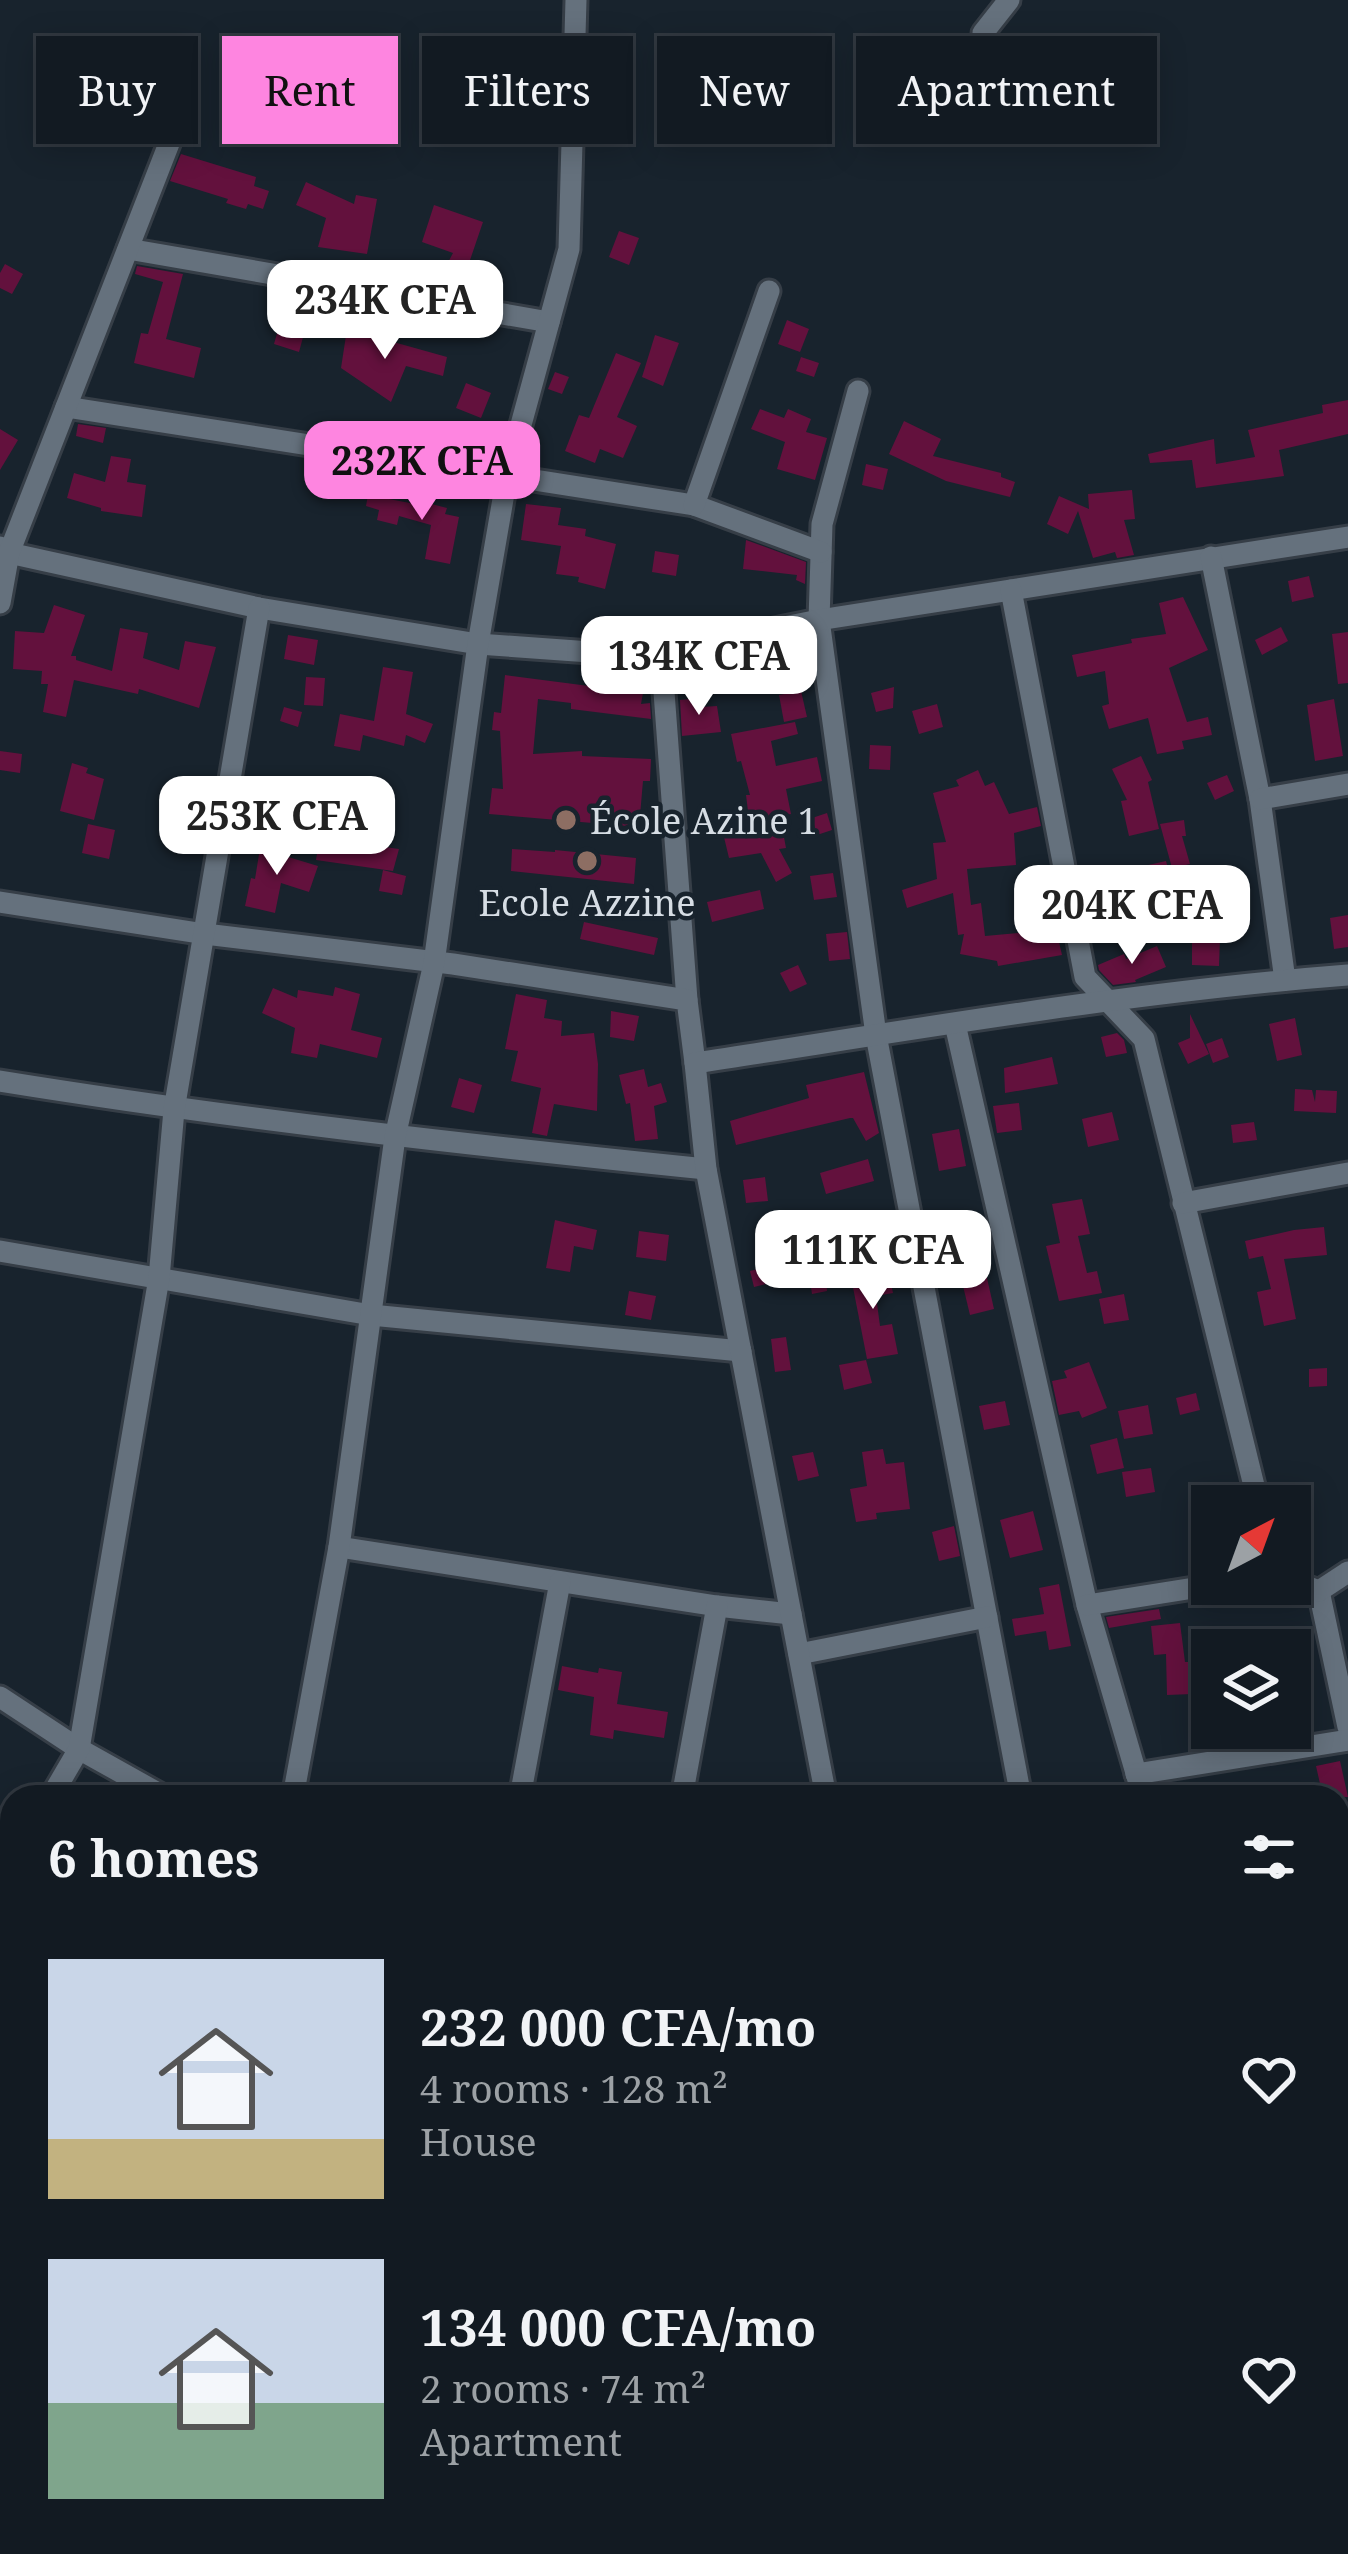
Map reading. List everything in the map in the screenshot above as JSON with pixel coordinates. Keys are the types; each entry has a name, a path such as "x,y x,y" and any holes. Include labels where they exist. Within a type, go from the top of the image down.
{"street":[{"path":"295,1785 339,1547 395,1137 434,963 478,644 507,476 569,248 576,0"},
{"path":"983,33 1010,0"},
{"path":"0,603 5,550 168,144"},
{"path":"128,249 549,322"},
{"path":"694,505 769,291"},
{"path":"858,392 822,524 819,620 876,1035 1020,1785"},
{"path":"66,407 694,505 821,552"},
{"path":"5,550 259,608 478,644 632,655 819,620 1348,537"},
{"path":"1211,557 1260,799 1285,980"},
{"path":"1011,590 1085,977 1144,1039 1253,1485"},
{"path":"58,1785 79,1749 159,1278 174,1110 259,608"},
{"path":"661,652 687,1000 706,1168 824,1785"},
{"path":"1260,799 1348,784"},
{"path":"0,902 687,1000"},
{"path":"695,1063 1108,1002 1348,975"},
{"path":"955,1024 1087,1605 1139,1785"},
{"path":"0,1082 174,1110 395,1137 706,1168"},
{"path":"1183,1203 1348,1173"},
{"path":"0,1251 371,1315 741,1351"},
{"path":"339,1547 791,1614"},
{"path":"1319,1592 1348,1572"},
{"path":"522,1785 560,1582"},
{"path":"1087,1605 1191,1589"},
{"path":"1311,1589 1319,1592"},
{"path":"1319,1592 1348,1727"},
{"path":"684,1785 717,1606"},
{"path":"799,1654 987,1616"},
{"path":"0,1697 144,1785"},
{"path":"1136,1774 1348,1740"}],"building":[{"path":"181,154 256,177 254,186 269,191 263,209 226,203 228,199 170,181"},
{"path":"306,182 354,204 356,195 377,199 367,254 318,247 326,218 296,205"},
{"path":"434,205 483,222 468,266 476,270 467,287 442,274 453,253 422,242"},
{"path":"619,231 639,238 629,265 609,257"},
{"path":"5,264 23,274 12,294 0,288"},
{"path":"137,266 183,274 166,339 201,348 194,378 134,363 163,282 135,274"},
{"path":"787,320 809,329 800,352 778,344"},
{"path":"280,323 305,330 299,352 274,344"},
{"path":"347,329 447,357 443,376 406,366 391,402 341,368"},
{"path":"655,335 679,343 663,386 642,377"},
{"path":"616,353 641,363 617,417 637,426 623,458 600,449 595,463 565,451 579,415 589,418"},
{"path":"801,357 819,363 814,377 796,371"},
{"path":"555,372 569,377 562,394 548,389"},
{"path":"466,383 491,393 481,418 456,408"},
{"path":"1348,400 1348,434 1279,450 1284,476 1196,488 1192,460 1150,463 1148,454 1214,439 1216,464 1255,457 1248,430 1323,413 1322,405"},
{"path":"760,409 784,418 788,409 811,419 806,432 827,438 815,480 777,469 785,442 751,429"},
{"path":"904,421 941,439 933,456 1001,473 1015,482 1010,497 946,481 889,454"},
{"path":"78,424 106,428 103,443 76,436"},
{"path":"0,429 18,440 0,470"},
{"path":"111,456 131,459 127,482 146,485 142,517 101,511 67,498 74,473 105,482"},
{"path":"322,462 349,466 343,486 317,478"},
{"path":"866,464 888,469 883,490 862,485"},
{"path":"1132,490 1135,519 1124,520 1134,555 1117,558 1115,552 1093,558 1078,511 1068,534 1047,524 1059,496 1089,509 1088,494"},
{"path":"368,495 415,504 416,500 447,508 445,514 459,517 450,564 425,559 431,525 399,516 397,525 377,520 379,510 366,506"},
{"path":"526,504 561,508 558,525 586,529 585,536 616,544 605,589 578,582 579,577 556,574 561,546 521,540"},
{"path":"746,540 806,562 805,584 796,580 797,575 743,569"},
{"path":"655,551 679,555 676,576 652,572"},
{"path":"1309,576 1314,597 1292,602 1288,581"},
{"path":"1183,597 1208,650 1169,668 1187,722 1208,717 1212,735 1182,741 1184,749 1157,754 1148,718 1109,729 1102,706 1109,704 1105,671 1077,677 1072,655 1166,634 1159,603"},
{"path":"54,605 85,615 71,656 112,671 120,628 148,633 143,658 179,670 185,641 216,647 199,708 139,689 138,694 74,680 66,717 43,712 48,684 41,684 42,671 13,669 15,631 44,633"},
{"path":"1281,627 1288,641 1262,655 1255,640"},
{"path":"1348,632 1348,683 1338,684 1332,634"},
{"path":"288,635 318,640 314,665 284,659"},
{"path":"383,667 413,672 406,714 433,724 425,743 406,735 404,746 363,735 360,751 334,746 340,714 374,721"},
{"path":"505,675 643,693 641,704 650,703 651,719 571,709 571,703 538,699 533,754 582,751 582,756 651,759 650,781 643,781 639,827 489,814 492,788 503,789 500,731 492,730 494,712 501,713"},
{"path":"306,677 325,678 323,706 304,705"},
{"path":"894,687 893,708 876,712 871,693"},
{"path":"801,691 807,717 784,722 779,695"},
{"path":"700,698 701,707 717,706 721,732 682,736 680,700"},
{"path":"1334,699 1343,756 1315,761 1307,705"},
{"path":"937,704 943,727 919,734 912,711"},
{"path":"284,707 302,712 298,727 280,721"},
{"path":"795,722 798,734 771,741 776,766 817,757 822,781 786,789 791,814 780,816 786,848 779,849 792,873 776,882 761,853 729,858 723,833 750,827 746,795 750,795 731,734"},
{"path":"870,745 891,746 890,770 869,769"},
{"path":"0,751 22,754 20,773 0,770"},
{"path":"1141,756 1152,780 1148,782 1159,829 1129,836 1121,801 1127,800 1112,769"},
{"path":"72,763 104,779 94,820 60,811"},
{"path":"978,770 985,786 994,782 1009,814 1037,807 1041,826 1014,833 1016,865 967,869 971,905 981,903 985,936 1029,932 1024,899 1048,895 1062,955 998,966 997,961 960,954 964,934 958,935 953,893 907,908 902,890 937,879 933,843 946,842 933,793 959,786 956,780"},
{"path":"1227,775 1234,791 1215,800 1207,783"},
{"path":"325,802 356,808 349,842 399,849 393,871 316,860"},
{"path":"827,813 832,830 817,835 812,818"},
{"path":"240,814 264,819 259,848 234,844"},
{"path":"1184,820 1186,836 1182,836 1190,864 1172,868 1160,824"},
{"path":"88,824 115,830 109,859 82,853"},
{"path":"261,842 277,844 275,853 318,866 309,892 281,883 275,913 245,906"},
{"path":"512,849 636,858 634,884 511,871"},
{"path":"1166,861 1176,898 1153,904 1144,866"},
{"path":"383,870 406,876 402,895 379,891"},
{"path":"833,873 837,897 814,900 810,876"},
{"path":"760,890 764,909 712,922 707,902"},
{"path":"1348,915 1348,947 1334,949 1330,918"},
{"path":"584,922 658,938 654,955 580,939"},
{"path":"847,932 850,959 829,961 826,934"},
{"path":"1192,936 1220,937 1219,966 1192,965"},
{"path":"1157,946 1166,967 1136,982 1113,985 1099,970 1098,965 1124,954 1126,959"},
{"path":"798,965 807,984 790,992 780,973"},
{"path":"335,987 360,994 351,1030 382,1038 377,1058 320,1044 317,1058 291,1053 295,1028 262,1013 273,988 297,998 298,990 333,996"},
{"path":"516,994 547,1000 544,1018 562,1021 561,1036 594,1033 597,1111 554,1104 547,1136 532,1133 541,1088 511,1081 518,1051 505,1049"},
{"path":"611,1011 639,1016 634,1041 610,1037"},
{"path":"1190,1014 1209,1054 1188,1064 1178,1043 1190,1038"},
{"path":"1295,1018 1302,1055 1277,1061 1269,1024"},
{"path":"1117,1033 1127,1053 1106,1057 1101,1037"},
{"path":"1222,1038 1229,1057 1213,1063 1206,1044"},
{"path":"1052,1057 1058,1084 1005,1093 1004,1068"},
{"path":"644,1069 648,1087 661,1083 667,1102 654,1106 658,1139 635,1141 630,1103 626,1104 619,1075"},
{"path":"864,1072 879,1133 866,1141 850,1118 736,1145 730,1121 809,1098 806,1085"},
{"path":"459,1078 482,1085 474,1113 451,1107"},
{"path":"1295,1089 1312,1090 1315,1102 1316,1090 1337,1091 1336,1113 1294,1111"},
{"path":"1019,1103 1022,1130 997,1133 993,1106"},
{"path":"1112,1112 1119,1140 1088,1147 1082,1119"},
{"path":"1254,1122 1257,1140 1233,1143 1231,1125"},
{"path":"959,1129 966,1166 939,1171 932,1134"},
{"path":"868,1159 874,1181 826,1194 820,1173"},
{"path":"765,1177 768,1201 746,1203 743,1180"},
{"path":"1082,1199 1090,1234 1078,1236 1087,1273 1097,1271 1102,1293 1059,1301 1046,1246 1060,1243 1052,1204"},
{"path":"798,1218 802,1252 770,1256 765,1222"},
{"path":"555,1220 597,1230 593,1250 574,1246 570,1272 546,1268"},
{"path":"1324,1227 1327,1255 1284,1259 1296,1319 1264,1326 1257,1292 1271,1289 1263,1256 1249,1259 1245,1241"},
{"path":"639,1231 669,1235 666,1261 636,1257"},
{"path":"982,1256 994,1309 970,1315 957,1261"},
{"path":"824,1258 827,1291 812,1294 807,1260"},
{"path":"770,1266 774,1282 754,1287 750,1271"},
{"path":"871,1268 872,1273 888,1270 893,1293 876,1296 880,1326 892,1324 898,1354 867,1359 850,1272"},
{"path":"629,1291 656,1296 651,1320 625,1315"},
{"path":"1124,1294 1129,1320 1104,1324 1099,1299"},
{"path":"786,1337 791,1370 775,1372 771,1339"},
{"path":"866,1360 872,1383 844,1390 839,1365"},
{"path":"1089,1362 1107,1408 1082,1418 1079,1411 1059,1415 1052,1381 1067,1378 1064,1371"},
{"path":"1327,1368 1327,1386 1309,1387 1309,1369"},
{"path":"1196,1393 1200,1410 1180,1415 1176,1398"},
{"path":"1005,1401 1010,1425 984,1430 979,1406"},
{"path":"1148,1405 1153,1434 1124,1439 1118,1411"},
{"path":"1117,1438 1124,1468 1097,1474 1090,1445"},
{"path":"883,1449 886,1464 904,1462 910,1509 876,1513 877,1519 856,1522 850,1489 867,1486 862,1452"},
{"path":"813,1452 819,1476 798,1481 792,1456"},
{"path":"1151,1468 1155,1492 1126,1497 1122,1472"},
{"path":"1033,1511 1043,1550 1010,1558 1000,1520"},
{"path":"954,1526 960,1556 939,1561 932,1532"},
{"path":"1059,1584 1071,1646 1049,1650 1046,1631 1015,1636 1012,1619 1044,1614 1039,1588"},
{"path":"1159,1609 1161,1619 1109,1628 1106,1617"},
{"path":"1180,1623 1185,1662 1191,1662 1191,1694 1167,1695 1166,1654 1154,1655 1151,1626"},
{"path":"562,1666 622,1672 617,1704 668,1712 664,1738 614,1730 613,1739 590,1735 594,1697 558,1690"},
{"path":"1340,1761 1345,1785 1320,1785 1316,1766"}],"place":[{"name":"École Azine 1","path":"566,820"},
{"name":"Ecole Azzine","path":"587,861"}]}
